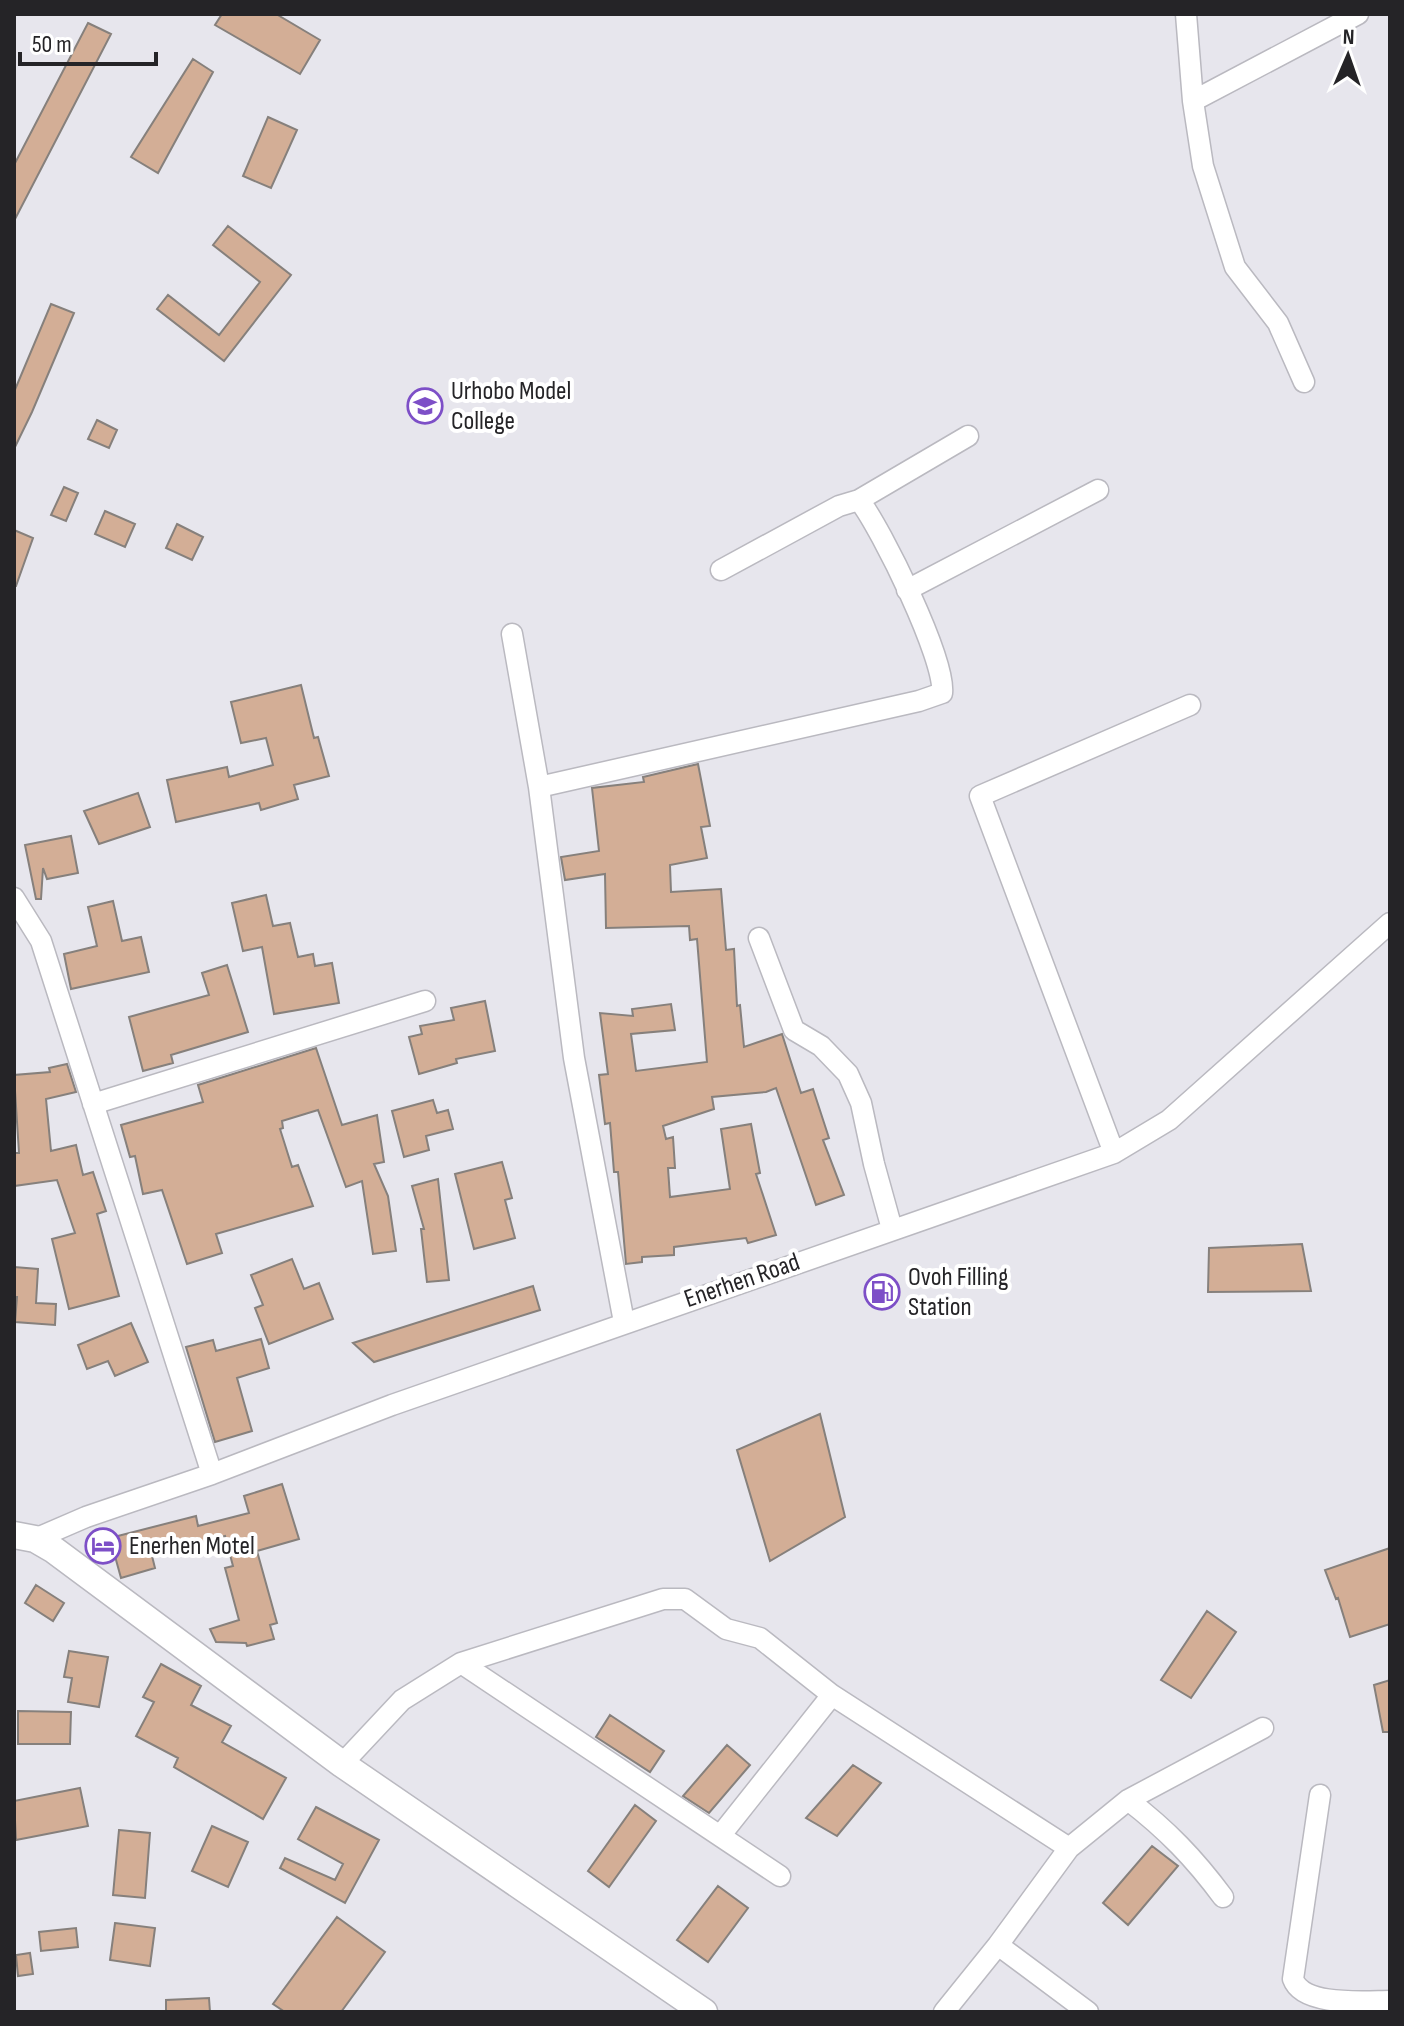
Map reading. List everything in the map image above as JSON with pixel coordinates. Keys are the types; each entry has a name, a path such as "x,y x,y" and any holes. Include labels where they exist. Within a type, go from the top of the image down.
{"main road":[{"path":"24,1537 66,1559 342,1764 704,2012"}],"street":[{"path":"1186,14 1193,101 1203,166 1235,267 1278,323 1304,382"},
{"path":"1193,101 1358,14"},
{"path":"721,570 839,506 859,500 968,436"},
{"path":"907,590 1098,490"},
{"path":"539,787 919,701 942,693 940,670 907,590 859,500"},
{"path":"512,634 539,787 574,1058 624,1322"},
{"path":"1114,1153 980,796 1190,705"},
{"path":"14,898 41,941 212,1474"},
{"name":"Enerhen Road","path":"24,1537 212,1474 392,1405 624,1322 1114,1153 1169,1120 1390,923"},
{"path":"759,938 794,1030 821,1046 848,1074 861,1103 892,1229"},
{"path":"93,1104 425,1001"},
{"path":"342,1764 402,1700 461,1663 663,1599 685,1599 726,1629 760,1638 832,1695 1069,1848"},
{"path":"461,1663 780,1876"},
{"path":"720,1836 832,1695"},
{"path":"944,2012 1069,1848 1128,1800 1263,1728"},
{"path":"1320,1795 1293,1979 1304,1994 1339,2001 1390,2001"},
{"path":"1128,1800 1164,1828 1193,1857 1223,1897"},
{"path":"998,1945 1088,2012"}],"building":[{"path":"222,14 276,14 320,40 300,74 215,25"},
{"path":"88,23 111,34 14,221 14,165"},
{"path":"193,59 213,72 158,173 131,157"},
{"path":"268,117 297,130 271,188 243,176"},
{"path":"228,226 291,275 224,361 157,309 168,295 219,335 260,282 213,245"},
{"path":"51,304 74,313 14,449 14,392"},
{"path":"97,420 117,430 109,448 88,439"},
{"path":"64,487 78,493 66,521 51,515"},
{"path":"105,511 135,524 125,547 95,534"},
{"path":"177,524 203,537 192,560 166,548"},
{"path":"14,530 33,538 16,586 14,586"},
{"path":"301,685 314,738 318,737 329,776 294,785 298,799 261,810 259,803 176,822 167,780 227,767 229,777 273,765 266,738 241,743 231,702"},
{"path":"698,764 710,826 701,827 707,858 670,865 671,892 721,889 726,950 734,949 737,1006 740,1005 744,1047 782,1034 801,1093 813,1089 829,1138 823,1140 844,1195 816,1205 776,1088 766,1092 712,1097 714,1109 663,1126 666,1139 673,1137 675,1168 668,1168 670,1197 730,1189 721,1129 751,1124 760,1173 756,1174 776,1235 748,1243 746,1238 674,1247 674,1255 642,1257 642,1262 626,1264 618,1172 614,1172 610,1123 605,1124 599,1075 608,1074 600,1013 633,1016 632,1009 671,1004 675,1030 631,1034 636,1071 707,1062 697,939 690,940 689,926 606,928 605,874 565,880 561,857 599,851 592,788 644,782 643,777"},
{"path":"138,793 150,827 99,844 84,811"},
{"path":"71,836 78,873 47,879 43,868 41,899 36,899 25,845"},
{"path":"266,895 273,926 290,923 298,957 313,954 315,966 332,963 339,1003 274,1014 262,947 243,951 232,903"},
{"path":"113,901 122,941 141,937 149,972 71,989 64,954 97,946 88,907"},
{"path":"227,965 248,1032 171,1055 173,1063 143,1071 129,1017 209,995 202,973"},
{"path":"485,1001 495,1051 456,1059 457,1063 419,1074 409,1037 422,1034 420,1026 454,1020 451,1008"},
{"path":"316,1048 342,1125 377,1115 384,1162 374,1164 388,1196 396,1251 373,1254 362,1181 346,1187 318,1110 282,1121 283,1128 280,1129 292,1167 298,1165 313,1206 216,1234 222,1253 187,1264 162,1190 143,1194 135,1156 130,1157 121,1125 203,1102 198,1085"},
{"path":"67,1064 76,1092 46,1099 51,1151 76,1145 83,1175 93,1172 106,1211 97,1214 119,1296 69,1309 52,1239 75,1233 57,1180 14,1186 14,1153 19,1153 14,1075 50,1072 49,1068"},
{"path":"433,1100 437,1113 448,1110 453,1129 426,1136 429,1150 404,1157 392,1111"},
{"path":"502,1162 512,1198 505,1200 515,1238 474,1249 455,1174"},
{"path":"438,1179 449,1280 427,1282 421,1229 424,1229 412,1186"},
{"path":"1302,1244 1311,1291 1208,1292 1209,1248"},
{"path":"292,1259 304,1289 319,1283 333,1319 269,1344 255,1308 263,1305 251,1275"},
{"path":"14,1267 38,1269 36,1303 56,1304 55,1325 15,1322 17,1297 14,1297"},
{"path":"533,1286 540,1310 374,1362 353,1343"},
{"path":"131,1323 148,1362 115,1376 108,1361 87,1369 78,1345"},
{"path":"261,1339 269,1368 237,1378 252,1431 215,1442 186,1347 213,1340 216,1351"},
{"path":"820,1414 845,1517 770,1561 737,1450"},
{"path":"282,1484 299,1539 257,1551 277,1623 270,1625 274,1639 247,1646 246,1643 216,1642 210,1629 239,1620 225,1568 233,1566 225,1536 152,1556 155,1568 121,1578 110,1538 196,1516 198,1526 249,1513 244,1496"},
{"path":"1390,1548 1390,1624 1350,1637 1325,1570"},
{"path":"36,1585 64,1603 53,1621 25,1603"},
{"path":"1207,1611 1236,1632 1191,1698 1161,1680"},
{"path":"69,1651 108,1657 99,1707 68,1702 72,1678 64,1677"},
{"path":"161,1664 201,1686 191,1705 231,1726 222,1742 286,1778 263,1819 174,1767 178,1758 136,1736 154,1702 143,1697"},
{"path":"1390,1680 1390,1732 1383,1732 1374,1685"},
{"path":"18,1711 71,1712 70,1744 18,1744"},
{"path":"610,1715 664,1751 650,1772 596,1737"},
{"path":"727,1745 750,1765 709,1813 683,1796"},
{"path":"853,1765 881,1783 837,1836 806,1818"},
{"path":"80,1788 88,1826 16,1840 14,1801"},
{"path":"635,1805 656,1821 609,1887 588,1871"},
{"path":"316,1807 379,1840 345,1903 280,1868 285,1858 335,1880 343,1864 298,1839"},
{"path":"212,1826 248,1842 228,1887 192,1871"},
{"path":"119,1830 150,1833 145,1898 113,1895"},
{"path":"1152,1846 1178,1866 1128,1925 1103,1903"},
{"path":"718,1886 748,1908 708,1962 677,1940"},
{"path":"337,1917 385,1952 341,2012 285,2012 273,2004"},
{"path":"115,1923 155,1928 150,1966 110,1960"},
{"path":"76,1928 78,1947 41,1951 39,1932"},
{"path":"30,1953 33,1974 18,1976 16,1955"},
{"path":"209,1998 210,2012 166,2012 166,2000"}],"place":[{"name":"Urhobo Model College","path":"425,406"},
{"name":"Ovoh Filling Station","path":"882,1292"},
{"name":"Enerhen Motel","path":"103,1546"}]}
